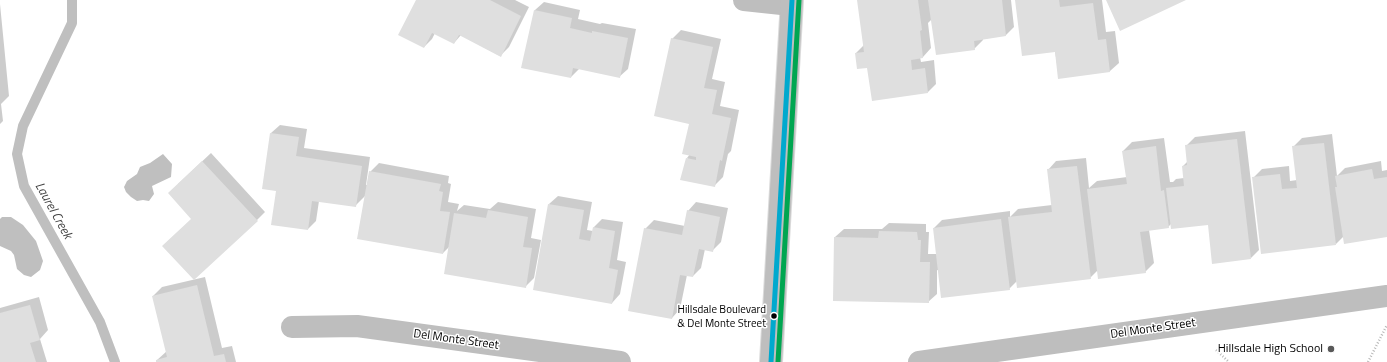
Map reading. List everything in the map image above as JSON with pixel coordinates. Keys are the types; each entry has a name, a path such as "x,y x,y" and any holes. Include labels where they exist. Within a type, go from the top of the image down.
{"street":[{"path":"744,0 792,3 771,362"},
{"name":"Del Monte Street","path":"919,362 1387,296"},
{"name":"Del Monte Street","path":"292,327 357,326 620,362"}],"path":[{"path":"1368,362 1387,324"},
{"path":"1213,346 1228,362"}],"shaded area":[{"path":"163,154 172,164 171,177 152,186 154,194 149,201 137,201 126,192 124,187 127,181 137,174 140,167 150,163"},
{"path":"2,217 11,217 23,225 36,241 43,261 40,270 31,277 24,275 17,269 14,255 11,251 0,246 0,219"}],"building":[{"path":"416,0 490,0 521,16 501,57 459,35 454,44 432,33 424,48 398,35"},
{"path":"857,0 918,0 922,30 920,31 923,58 911,60 912,70 925,68 928,93 872,101 867,68 857,69 855,53 864,52"},
{"path":"928,0 1002,0 1006,36 974,41 975,50 936,55"},
{"path":"1015,0 1059,0 1060,7 1093,3 1098,40 1106,39 1110,72 1058,79 1055,52 1022,56"},
{"path":"1106,0 1186,0 1120,31"},
{"path":"534,10 572,18 570,28 628,38 620,78 573,68 571,78 521,68"},
{"path":"671,38 713,47 704,88 717,90 712,114 731,118 722,161 720,160 715,187 680,180 686,158 696,160 696,157 682,154 689,124 654,116"},
{"path":"270,133 299,137 296,156 362,166 356,207 312,201 308,230 271,225 276,191 262,189"},
{"path":"1237,139 1251,259 1212,264 1208,225 1171,229 1166,188 1184,186 1182,166 1187,165 1185,145"},
{"path":"1324,143 1336,245 1261,254 1252,177 1280,174 1282,189 1297,188 1292,146"},
{"path":"1156,146 1161,191 1164,190 1169,228 1140,232 1146,273 1098,279 1087,189 1127,184 1122,151"},
{"path":"202,161 258,221 194,280 162,246 191,219 168,193"},
{"path":"1077,166 1091,279 1017,288 1008,217 1052,212 1047,169"},
{"path":"1372,169 1374,179 1387,177 1387,237 1344,244 1335,187 1337,187 1335,176"},
{"path":"369,171 441,184 439,191 443,192 440,211 450,212 443,254 357,239"},
{"path":"548,204 584,210 579,239 590,241 593,227 615,231 609,268 618,270 612,304 533,290"},
{"path":"488,210 528,217 523,247 532,248 526,288 444,274 454,213 486,218"},
{"path":"687,210 720,217 713,252 699,249 693,277 680,275 672,319 628,311 644,228 682,235"},
{"path":"1001,219 1010,290 941,298 933,228"},
{"path":"879,231 917,232 918,240 921,240 920,262 930,262 929,303 833,301 834,237 878,238"},
{"path":"197,285 214,356 224,354 226,362 156,362 156,360 167,357 152,296"},
{"path":"30,305 40,340 30,343 36,362 0,362 0,313"}],"waterway":[{"name":"Laurel Creek","path":"72,0 72,23 23,126 17,154 24,186 100,322 115,362"}],"transit line":[{"path":"771,362 792,0"},
{"path":"778,362 799,0"}],"place":[{"name":"Hillsdale Boulevard & Del Monte Street","path":"774,316"},
{"name":"Hillsdale High School","path":"1331,349"}]}
